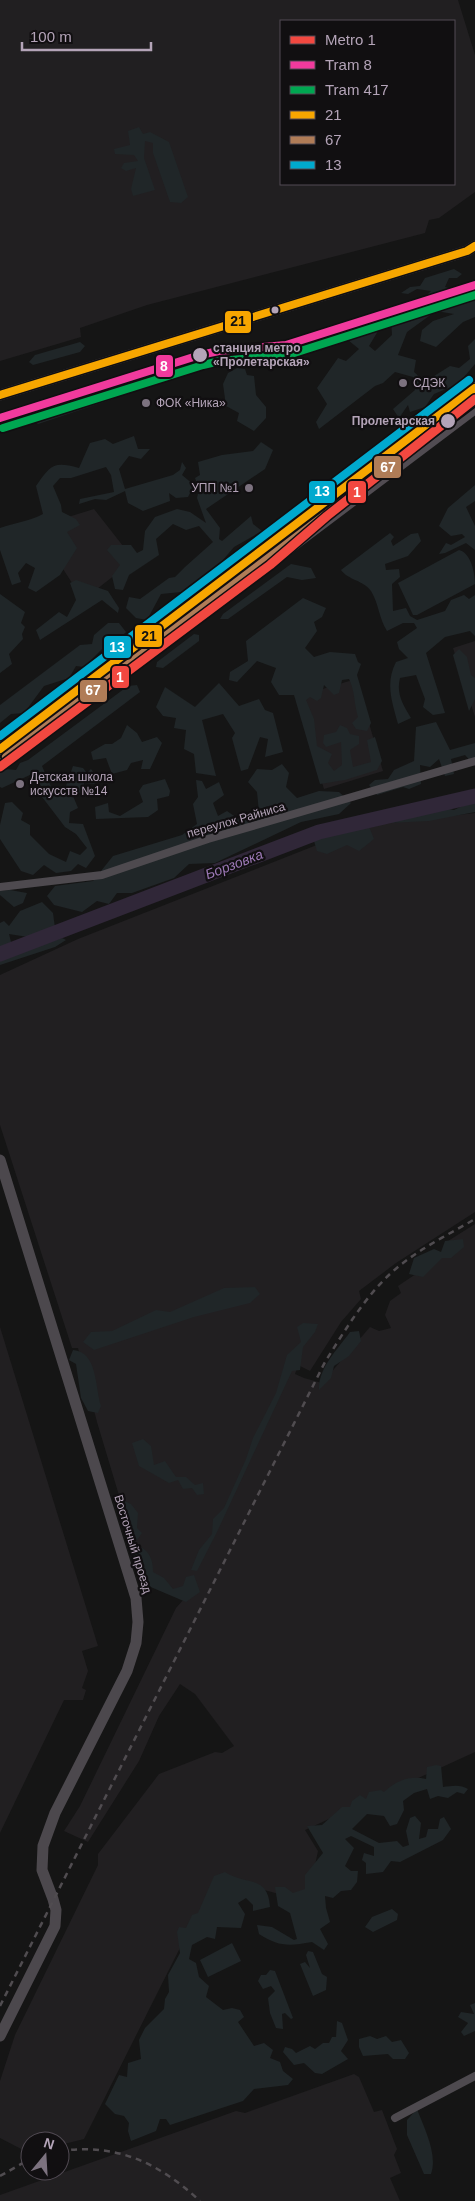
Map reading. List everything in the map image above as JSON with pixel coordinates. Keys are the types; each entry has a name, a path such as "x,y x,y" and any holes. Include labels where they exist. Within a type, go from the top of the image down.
{"main road":[{"path":"0,749 475,388"},
{"path":"0,766 475,408"}],"street":[{"path":"0,394 380,280 472,250"},
{"name":"переулок Райниса","path":"0,887 102,875 208,839 475,761"},
{"name":"Восточный проезд","path":"0,1160 136,1598 138,1622 136,1643 128,1671 55,1813 42,1846 42,1870 54,1899 56,1910 55,1926 0,2036"},
{"path":"395,2118 475,2076"}],"shaded area":[{"path":"0,0 458,0 475,55 475,192 439,218 429,220 425,233 147,305 80,328 81,337 0,361"},
{"path":"139,127 143,134 150,132 169,142 188,197 181,203 170,202 153,153 153,143 145,141 144,158 155,190 133,196 131,189 136,168 126,171 121,168 124,163 138,161 134,155 115,154 114,149 130,145 128,131"},
{"path":"454,269 462,274 457,278 449,278 445,287 452,289 475,281 475,317 463,322 436,347 420,341 422,330 433,321 454,314 436,311 407,332 398,355 416,360 414,372 430,386 431,378 450,366 459,368 470,359 468,346 475,339 475,364 458,384 434,394 425,407 410,412 408,405 399,418 393,409 415,390 413,377 395,372 383,383 375,386 319,429 316,422 327,404 317,388 338,358 346,361 359,349 348,340 355,329 371,314 378,331 369,346 375,351 392,335 391,318 398,304 415,307 431,291 417,289 408,294 401,293 410,287 420,286 425,278"},
{"path":"80,342 85,346 80,352 33,365 29,362 35,355"},
{"path":"237,368 245,369 247,375 254,376 256,395 266,407 266,418 254,431 237,421 239,413 226,406 223,384 228,373"},
{"path":"109,383 115,389 113,399 38,424 34,420 40,410 54,414 59,407 65,407 81,396 99,395"},
{"path":"134,436 138,449 150,449 141,459 129,456 119,469 125,489 173,475 180,470 182,462 186,468 182,475 194,485 188,497 176,498 169,493 170,501 143,511 128,503 125,491 106,500 95,499 79,504 80,499 114,492 111,475 106,467 71,478 60,478 53,486 62,512 76,519 80,525 67,532 77,548 60,575 36,592 28,588 35,568 26,563 18,573 21,582 12,585 0,550 0,528 43,514 36,486 45,473 53,466 58,465 79,468 90,443 105,439 113,444"},
{"path":"261,442 273,450 265,469 206,509 220,528 219,539 222,541 251,516 253,524 262,531 234,547 222,561 181,592 161,594 147,620 136,618 126,608 129,597 140,599 169,578 175,577 213,542 199,526 186,530 173,524 156,539 159,555 129,575 123,590 115,589 112,576 120,565 107,550 111,545 131,545 137,553 143,550 145,531 155,517 177,509 190,512 206,523 197,498 199,489 195,478 200,475 198,462 222,455 253,451"},
{"path":"475,485 475,501 466,507 475,526 475,550 466,543 439,554 446,543 451,545 465,537 462,534 451,536 439,526 448,508"},
{"path":"94,509 134,560 83,600 36,527"},
{"path":"390,533 394,537 391,541 393,546 411,534 418,533 421,541 408,556 385,564 386,570 399,569 400,577 392,584 393,611 406,608 410,616 417,620 445,611 451,600 464,595 469,599 475,595 475,636 470,631 445,637 426,653 445,713 433,715 423,707 425,699 416,675 400,678 400,694 411,718 398,724 391,693 391,677 396,662 408,658 399,649 397,642 417,628 414,623 403,623 387,631 382,622 376,601 368,587 341,570"},
{"path":"459,550 467,555 469,559 473,569 475,584 417,615 413,615 398,583"},
{"path":"291,564 311,568 316,578 302,580 287,577 228,619 220,619 223,614"},
{"path":"76,580 108,591 119,608 118,613 102,600 40,640 36,630 59,612 67,617 76,600 70,583"},
{"path":"0,594 25,612 21,623 25,627 22,634 23,639 9,654 12,664 0,673"},
{"path":"303,598 326,608 322,617 314,622 317,631 305,648 314,657 330,652 355,654 358,662 361,664 357,675 371,723 367,731 356,729 352,723 358,717 349,679 342,680 339,693 334,695 324,685 321,698 317,701 310,697 306,700 314,719 317,746 332,754 328,763 334,771 342,765 341,742 326,747 323,743 324,735 336,732 340,725 347,728 350,734 359,736 359,744 350,750 353,767 371,762 367,740 375,737 382,761 377,770 345,780 320,784 294,695 279,695 271,682 276,668 257,661 237,682 229,680 230,672 248,661 246,641"},
{"path":"108,623 119,623 126,632 110,647 102,649 84,667 76,666 69,678 44,686 24,713 11,714 0,723 0,705 80,645 92,644 94,635"},
{"path":"194,634 199,635 199,641 163,668 156,667 157,662"},
{"path":"475,641 475,717 453,648"},
{"path":"459,649 467,657 471,675 475,678 475,699 469,711 453,655"},
{"path":"356,679 383,771 324,789 296,697"},
{"path":"219,683 239,706 259,699 265,710 273,713 283,752 265,757 268,739 260,737 248,769 241,771 232,738 235,733 223,714 202,720 216,776 196,773 194,754 184,749 186,730 174,728 176,718 163,716 156,707 165,687 195,707"},
{"path":"137,685 140,692 42,766 53,791 66,786 73,766 83,768 87,773 91,769 98,778 94,784 84,783 84,791 73,796 78,808 70,812 69,823 83,824 95,856 86,868 78,864 71,871 56,873 44,865 33,875 21,871 0,839 0,825 5,803 12,802 23,813 21,820 30,825 30,835 49,854 66,862 70,851 80,855 87,848 76,834 65,827 36,789 41,786 32,774 2,788 0,787 0,773 5,769 16,770 20,763 28,760 128,686"},
{"path":"436,722 450,750 475,743 475,766 465,755 451,759 454,774 445,776 439,759 430,767 420,765 421,784 409,789 403,787 377,795 369,785 375,780 388,779 394,770 414,761 416,727"},
{"path":"127,725 137,733 142,742 157,737 162,743 150,769 141,769 143,760 131,763 127,770 112,774 106,758 93,760 91,752 105,744 112,744 121,738"},
{"path":"282,764 289,773 286,787 297,798 319,791 339,792 351,803 339,814 301,822 215,863 189,864 174,878 132,893 117,893 109,904 97,901 82,912 54,905 47,896 55,886 93,881 113,856 182,835 197,824 193,804 198,797 196,780 202,781 206,789 219,782 224,795 213,803 218,816 227,811 237,818 259,812 257,792 248,782 257,769 272,770"},
{"path":"165,779 170,791 169,796 157,799 158,810 148,817 96,819 95,807 108,803 109,812 120,816 143,802 139,791 143,785"},
{"path":"475,800 475,812 429,821 368,824 374,839 359,851 347,845 327,854 317,851 314,841 351,828 364,814 384,814 397,819 410,809 431,812 439,807 454,810"},
{"path":"475,813 475,1212 396,1263 359,1291 361,1299 341,1322 310,1371 298,1365 295,1374 322,1383 370,1327 379,1331 391,1328 385,1315 390,1301 401,1293 398,1286 453,1249 448,1241 475,1224 475,1752 305,1830 318,1851 310,1889 290,1897 235,1882 195,1918 84,2139 70,2142 70,2131 20,2131 20,2148 0,2138 0,2081 15,2035 98,1865 98,1854 159,1774 215,1752 222,1753 234,1746 195,1694 180,1684 159,1716 139,1761 88,1842 64,1831 80,1806 176,1608 184,1599 145,1582 97,1422 78,1348 72,1348 0,1125 0,975 78,939 365,826"},
{"path":"10,890 27,893 23,903 14,907 0,895 0,891"},
{"path":"42,902 53,913 55,928 28,937 9,934 14,954 62,938 66,940 55,947 0,965 0,923 4,921 9,926 20,911"},
{"path":"463,1239 464,1247 451,1258 442,1258 423,1277 409,1274 414,1258 434,1249 441,1252 445,1241"},
{"path":"255,1287 260,1294 250,1303 194,1317 94,1350 83,1342 91,1332 112,1331 156,1310 170,1312 224,1288"},
{"path":"303,1323 318,1324 315,1332 303,1347 300,1370 292,1371 217,1532 197,1571 191,1570 199,1550 212,1534 213,1519 224,1508 246,1459 253,1438 276,1393 287,1355 301,1342 297,1327"},
{"path":"0,1327 98,1646 82,1651 88,1671 82,1688 86,1690 83,1700 64,1700 0,1833"},
{"path":"359,1331 361,1341 349,1356 334,1366 331,1378 319,1390 325,1366 350,1332"},
{"path":"73,1350 81,1352 91,1364 101,1406 98,1413 88,1411 81,1398 76,1364 69,1360"},
{"path":"143,1439 151,1446 154,1465 165,1461 176,1477 186,1477 195,1485 203,1483 204,1494 197,1495 192,1488 183,1489 178,1480 169,1483 139,1466 132,1443"},
{"path":"124,1501 131,1504 138,1513 137,1528 142,1533 137,1540 128,1538 124,1525 127,1518 118,1509"},
{"path":"141,1547 151,1558 153,1572 164,1578 173,1589 183,1586 186,1577 194,1575 200,1592 186,1602 146,1585 134,1555"},
{"path":"441,1766 443,1787 465,1787 468,1789 464,1794 457,1792 448,1798 438,1796 430,1799 427,1789 414,1793 403,1801 404,1810 397,1824 390,1826 384,1816 367,1814 352,1829 379,1843 397,1841 403,1847 409,1845 406,1831 410,1818 415,1816 421,1823 419,1839 426,1837 428,1829 438,1829 440,1819 444,1817 451,1829 443,1840 400,1862 391,1861 383,1872 366,1874 366,1863 362,1860 364,1853 374,1856 374,1847 351,1836 345,1839 354,1848 345,1866 351,1871 358,1871 357,1882 351,1890 341,1891 333,1898 325,1896 330,1922 320,1929 328,1944 324,1950 312,1942 284,1944 272,1941 259,1934 257,1925 272,1927 294,1940 297,1939 290,1913 278,1906 275,1887 285,1887 293,1893 305,1889 305,1875 323,1853 307,1826 322,1825 342,1807 350,1807 352,1801 360,1795 366,1799 369,1792 381,1790 384,1792 393,1785 408,1778 426,1779 427,1767"},
{"path":"225,1872 260,1885 265,1890 270,1907 253,1911 253,1905 246,1898 238,1903 245,1914 241,1928 217,1927 215,1939 207,1937 192,1945 189,1959 196,1963 199,1977 209,1986 206,1997 223,2010 232,2008 240,2010 244,2017 238,2022 254,2046 264,2043 273,2050 270,2058 280,2062 283,2071 293,2079 288,2085 254,2089 243,2101 170,2125 166,2119 160,2119 156,2131 131,2141 128,2131 129,2123 124,2116 115,2114 105,2104 119,2075 127,2077 128,2063 141,2059 139,2040 145,2028 164,2009 165,1999 169,1992 168,1975 180,1953 177,1932 179,1927 186,1928 192,1915 198,1913 214,1876"},
{"path":"392,1909 398,1914 397,1920 373,1932 365,1927 372,1917"},
{"path":"232,1943 241,1961 208,1977 200,1960"},
{"path":"308,1951 313,1952 322,1974 327,1977 326,1990 313,1996 300,1964 305,1962 310,1968 306,1955"},
{"path":"270,1970 275,1971 293,2018 291,2019 285,2013 282,2014 283,2029 276,2028 270,2013 268,1998 275,1991 271,1986 263,1989 258,1981 261,1975 266,1975"},
{"path":"475,2003 475,2031 464,2036 461,2032 468,2023 458,2017 461,2012 474,2014 470,2005"},
{"path":"337,2021 342,2023 348,2040 341,2051 348,2059 322,2074 315,2073 304,2063 294,2065 283,2052 285,2047 292,2049 296,2053 310,2046 315,2049 323,2043 329,2043 332,2037 336,2037"},
{"path":"370,2036 377,2039 386,2036 392,2042 401,2040 409,2053 405,2059 393,2059 388,2054 363,2056 359,2047 359,2039"},
{"path":"354,2074 359,2077 374,2112 382,2110 397,2149 394,2155 401,2173 390,2178 400,2201 0,2201 0,2195 39,2181 70,2181 70,2170 236,2111 245,2113"},
{"path":"417,2109 433,2158 431,2174 424,2174 407,2135 407,2120"}],"waterway":[{"name":"Борзовка","path":"0,954 319,832 475,796"}],"railway":[{"path":"0,2006 325,1362 360,1309 391,1273 420,1251 475,1219"},
{"path":"70,2150 100,2150 119,2153 136,2159 153,2166 169,2176 200,2201"},
{"path":"0,2176 20,2165"}],"metro line":[{"name":"1","path":"0,767 270,565 327,516 475,399"}],"tram line":[{"name":"8","path":"0,418 200,355 219,351 286,345 475,285"},
{"name":"417","path":"3,428 203,365 220,361 288,355 475,295"}],"transit line":[{"name":"21","path":"0,395 467,251 475,246"},
{"name":"13","path":"0,736 469,380"},
{"name":"21","path":"0,749 475,388"},
{"name":"67","path":"6,757 475,401"}],"place":[{"name":"станция метро «Пролетарская»","path":"200,355"},
{"name":"СДЭК","path":"403,383"},
{"name":"ФОК «Ника»","path":"146,403"},
{"name":"Пролетарская","path":"448,421"},
{"name":"УПП №1","path":"249,488"},
{"name":"Детская школа искусств №14","path":"20,784"}]}
